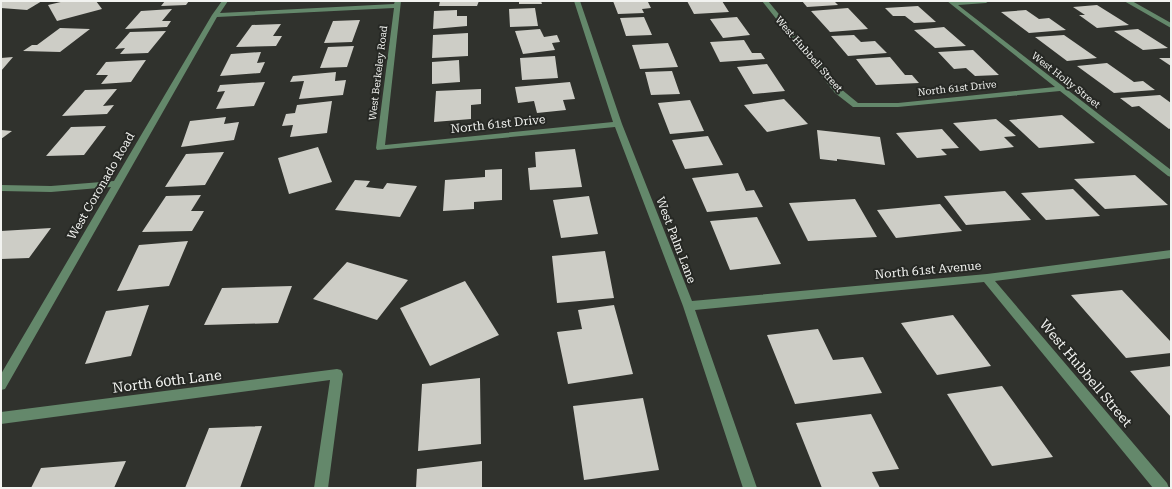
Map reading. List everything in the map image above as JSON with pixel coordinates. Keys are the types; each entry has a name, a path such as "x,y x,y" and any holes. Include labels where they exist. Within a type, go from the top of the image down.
{"street":[{"name":"West Coronado Road","path":"1,385 116,184 225,1"},
{"name":"West Palm Lane","path":"577,1 618,124 688,306 750,488"},
{"name":"West Hubbell Street","path":"765,1 838,91 856,105"},
{"path":"951,2 986,1"},
{"path":"1127,1 1171,26"},
{"name":"West Holly Street","path":"951,2 1060,89 1171,174"},
{"path":"216,14 397,4"},
{"name":"West Berkeley Road","path":"380,148 397,4"},
{"name":"North 61st Drive","path":"856,105 898,105 1060,89"},
{"name":"North 61st Drive","path":"380,148 618,124"},
{"path":"1,188 51,189 116,184"},
{"name":"North 61st Avenue","path":"688,306 987,278 1171,254"},
{"name":"West Hubbell Street","path":"987,278 1162,488"},
{"name":"North 60th Lane","path":"1,418 337,374 321,488"}],"building":[{"path":"42,1 27,10 1,8 1,2"},
{"path":"65,1 96,1 102,9 57,21 48,5"},
{"path":"165,1 189,1 186,5 161,6"},
{"path":"440,1 479,1 477,6 439,6"},
{"path":"519,1 541,1 542,4 519,4"},
{"path":"613,1 648,2 651,8 642,9 644,13 618,14"},
{"path":"687,1 722,1 729,12 694,14"},
{"path":"802,1 834,1 838,5 807,7"},
{"path":"1097,5 1129,25 1097,28 1079,15 1085,15 1073,7"},
{"path":"918,6 936,22 914,23 905,16 893,16 885,8"},
{"path":"535,8 538,26 510,27 509,9"},
{"path":"848,8 868,29 830,32 811,11"},
{"path":"172,9 162,21 171,21 167,27 125,29 141,11"},
{"path":"457,10 457,16 467,16 467,26 433,29 434,11"},
{"path":"1026,10 1039,19 1049,18 1066,30 1029,33 1001,12"},
{"path":"644,17 652,35 626,36 620,18"},
{"path":"737,17 750,35 723,38 710,19"},
{"path":"360,20 352,42 324,43 333,21"},
{"path":"281,24 273,36 282,36 276,46 236,47 252,25"},
{"path":"944,27 966,46 935,48 914,30"},
{"path":"60,28 90,29 60,52 23,51 32,45 37,45"},
{"path":"540,29 544,37 557,35 560,42 552,43 555,50 523,54 515,31"},
{"path":"1138,29 1168,48 1143,50 1114,31"},
{"path":"166,31 148,53 120,54 125,48 115,49 130,32"},
{"path":"468,33 468,56 432,58 433,35"},
{"path":"854,35 861,42 875,41 887,53 848,56 831,36"},
{"path":"1064,35 1097,58 1067,61 1035,37"},
{"path":"744,40 752,53 761,53 765,59 720,62 710,42"},
{"path":"668,43 678,67 640,69 632,45"},
{"path":"354,46 347,67 320,68 328,47"},
{"path":"973,50 999,75 975,76 966,68 954,69 938,52"},
{"path":"261,52 257,63 265,62 260,73 220,76 231,54"},
{"path":"555,56 558,78 522,80 520,58"},
{"path":"13,57 1,71 1,58"},
{"path":"890,57 905,75 912,75 919,83 876,85 856,59"},
{"path":"1159,58 1171,58 1171,66"},
{"path":"146,60 131,82 101,84 108,75 96,75 106,62"},
{"path":"459,60 460,82 432,84 432,62"},
{"path":"1107,63 1134,82 1143,81 1155,90 1114,93 1077,66"},
{"path":"767,64 785,91 753,94 737,67"},
{"path":"672,71 680,94 651,95 645,72"},
{"path":"336,72 335,81 346,80 343,95 299,99 304,81 290,82 293,76"},
{"path":"265,82 254,106 216,109 225,91 217,92 220,85"},
{"path":"570,82 575,99 563,100 566,110 537,113 534,101 518,103 515,87"},
{"path":"117,89 103,106 114,105 107,114 62,116 85,90"},
{"path":"481,89 481,104 471,105 471,119 434,122 436,91"},
{"path":"1160,95 1171,103 1171,128 1169,129 1139,106 1132,107 1120,98"},
{"path":"784,99 808,124 767,132 744,105"},
{"path":"690,100 704,131 670,134 658,103"},
{"path":"332,101 327,133 290,137 293,125 282,126 286,114 295,113 297,105"},
{"path":"1062,115 1095,143 1039,148 1009,120"},
{"path":"226,117 224,124 239,122 234,140 181,147 190,121"},
{"path":"996,119 1016,136 1004,137 1014,147 980,151 953,123"},
{"path":"106,126 84,155 46,156 71,127"},
{"path":"942,129 959,148 941,149 947,155 917,158 896,133"},
{"path":"1,130 12,131 1,139"},
{"path":"817,130 880,137 885,165 837,159 837,161 820,159"},
{"path":"708,136 723,165 685,169 672,140"},
{"path":"318,147 332,182 289,194 278,158"},
{"path":"575,149 582,187 530,190 528,168 536,167 535,152"},
{"path":"224,152 205,185 165,187 186,154"},
{"path":"502,169 502,200 474,202 474,209 443,211 445,180 485,177 485,170"},
{"path":"738,173 746,191 754,190 763,207 707,212 692,178"},
{"path":"1135,175 1168,205 1105,209 1074,179"},
{"path":"355,180 370,181 366,187 383,189 387,183 417,186 400,217 335,210"},
{"path":"1073,189 1100,216 1046,220 1021,193"},
{"path":"1005,191 1031,220 966,225 944,196"},
{"path":"201,195 191,211 204,211 192,231 142,232 166,196"},
{"path":"589,196 598,234 561,238 553,200"},
{"path":"855,199 877,237 808,241 789,203"},
{"path":"940,204 962,231 896,238 877,210"},
{"path":"757,217 781,264 730,270 710,221"},
{"path":"51,228 29,258 1,259 1,231"},
{"path":"188,241 169,286 117,291 139,245"},
{"path":"605,251 614,298 557,303 552,256"},
{"path":"347,262 408,280 377,320 313,299"},
{"path":"465,281 499,335 430,366 400,308"},
{"path":"292,286 278,323 204,325 222,288"},
{"path":"1122,290 1171,342 1171,353 1126,358 1071,295"},
{"path":"149,305 131,356 85,364 106,311"},
{"path":"614,305 633,374 568,384 557,332 582,329 578,310"},
{"path":"953,315 991,366 937,375 901,323"},
{"path":"818,329 833,360 863,357 882,393 795,404 767,335"},
{"path":"1171,366 1171,417 1130,371"},
{"path":"480,378 481,444 418,451 422,384"},
{"path":"1002,386 1053,457 992,466 947,394"},
{"path":"643,398 659,470 584,480 573,406"},
{"path":"871,414 899,469 872,472 880,488 822,488 796,423"},
{"path":"262,426 240,488 185,488 209,428"},
{"path":"126,461 114,488 31,488 41,468"},
{"path":"482,461 482,488 416,488 417,469"}]}
